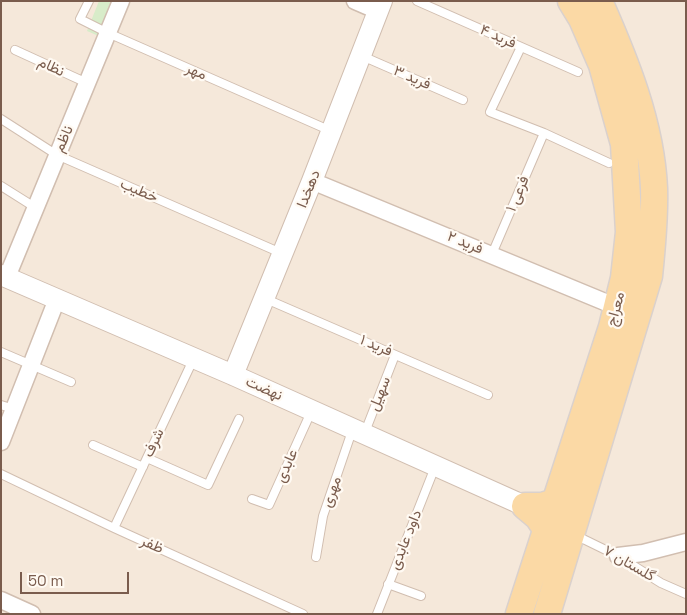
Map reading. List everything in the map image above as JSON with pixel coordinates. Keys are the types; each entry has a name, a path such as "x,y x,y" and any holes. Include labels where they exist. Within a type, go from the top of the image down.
{"main road":[{"name":"معراج","path":"519,614 617,307 624,278 629,232 624,144 602,65 582,20 571,1"},
{"name":"معراج","path":"548,614 649,276 654,224 654,186 648,142 638,101 619,45 598,1"},
{"path":"525,506 542,506 555,502"},
{"path":"525,506 538,517 546,530"}],"street":[{"name":"ناظم","path":"4,276 36,208 121,1"},
{"path":"356,1 380,6"},
{"name":"دهخدا","path":"233,375 281,252 312,181 380,6"},
{"name":"فرید ۲","path":"312,181 617,307"},
{"name":"نهضت","path":"4,276 233,375 525,506"},
{"path":"1,442 8,407 31,366 57,299"},
{"path":"618,556 686,542"},
{"path":"1,600 32,614"}],"lane":[{"name":"مهر","path":"89,1 80,19 108,34 331,130"},
{"name":"فرید ۴","path":"417,1 578,72"},
{"path":"520,47 490,112 544,133 609,163"},
{"name":"نظام","path":"15,50 87,83"},
{"name":"فرید ۳","path":"360,55 463,100"},
{"name":"خطیب","path":"1,119 57,155 281,252"},
{"name":"فرعی ۱","path":"492,254 544,133"},
{"path":"1,186 36,208"},
{"name":"فرید ۱","path":"264,298 488,395"},
{"path":"1,352 71,382"},
{"name":"سهیل","path":"358,431 395,355"},
{"name":"شرف","path":"114,528 194,358"},
{"name":"عابدی","path":"252,499 269,505 311,410"},
{"path":"147,458 208,485 239,418"},
{"name":"مهری","path":"316,556 323,516 358,431"},
{"path":"93,445 143,467"},
{"name":"داود عابدی","path":"377,614 435,466"},
{"name":"ظفر","path":"1,474 114,528 304,614"},
{"name":"گلستان ۷","path":"572,534 618,556 661,582 686,594"},
{"path":"388,584 421,596"}],"shaded area":[{"path":"1,1 686,1 686,614 1,614"}],"green space":[{"path":"99,1 116,1 101,37 87,31"}]}
